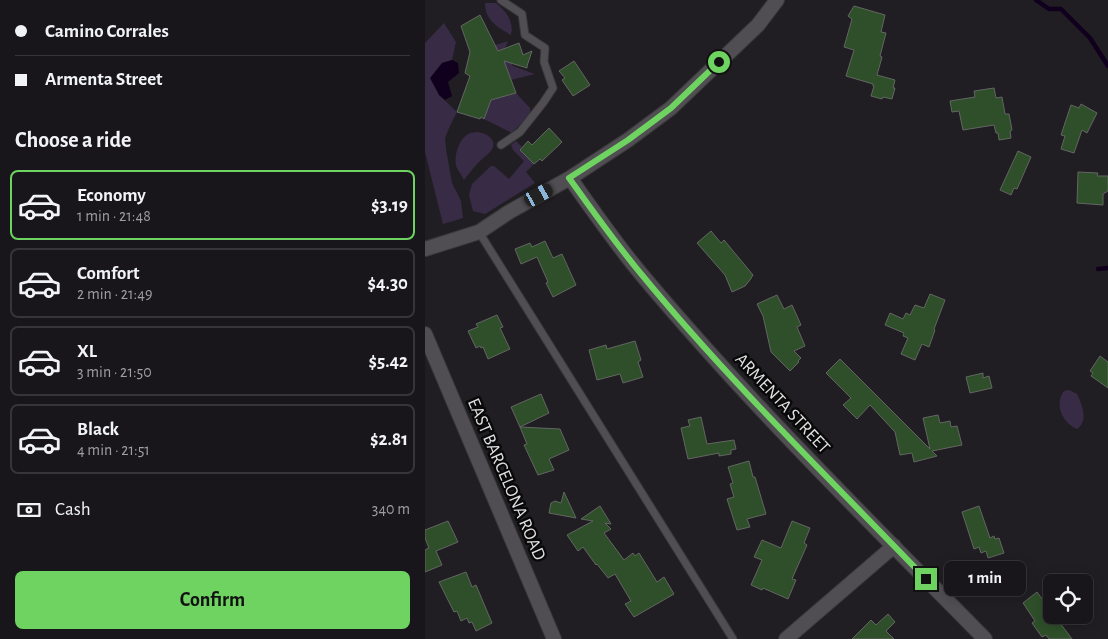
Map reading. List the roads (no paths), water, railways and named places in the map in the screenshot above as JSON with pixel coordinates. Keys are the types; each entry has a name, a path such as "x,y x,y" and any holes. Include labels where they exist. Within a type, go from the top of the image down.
{"street":[{"path":"425,249 479,232 628,140 671,108 759,24 777,0"},
{"name":"ARMENTA STREET","path":"569,178 635,267 777,426 985,639"},
{"name":"EAST BARCELONA ROAD","path":"425,334 554,639"},
{"path":"786,639 894,546"}],"lane":[{"path":"501,0 522,14 525,35 545,48 544,62 553,88 520,132 501,145"},
{"path":"479,232 733,639"}],"waterway":[{"path":"1036,0 1049,9 1061,9 1090,38 1108,66"},
{"path":"1098,269 1108,268"}]}
